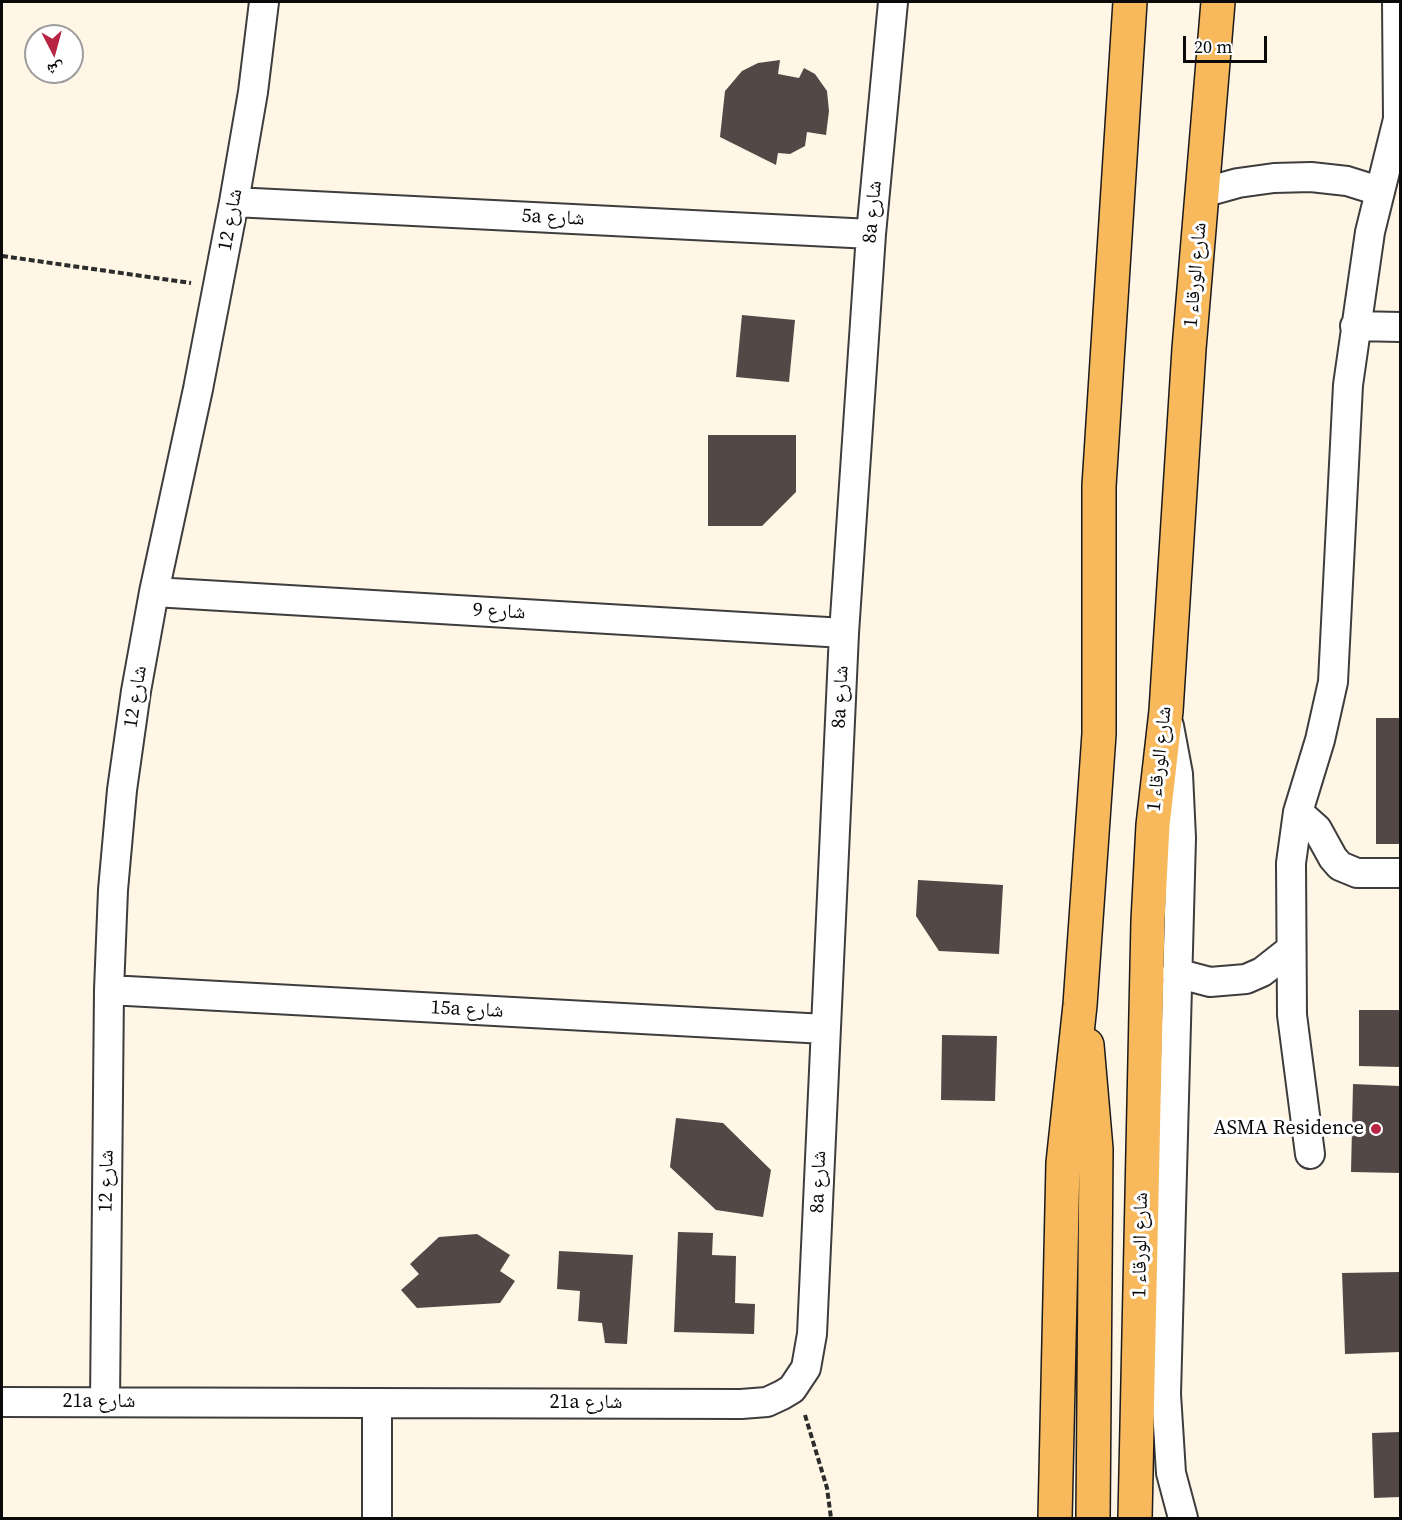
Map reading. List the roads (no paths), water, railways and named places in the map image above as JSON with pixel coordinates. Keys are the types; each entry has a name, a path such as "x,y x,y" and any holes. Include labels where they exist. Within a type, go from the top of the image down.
{"main road":[{"path":"1052,1510 1063,1163 1080,1005 1099,734 1099,498 1130,2"},
{"name":"شارع الورقاء 1","path":"1139,1509 1148,921 1156,779 1166,711 1202,193 1218,2"},
{"path":"1080,1005 1090,1066 1096,1149 1093,1518"}],"street":[{"name":"شارع 12","path":"105,1402 109,990 122,790 136,691 154,592 234,202 253,92 264,2"},
{"name":"8a شارع","path":"792,1389 806,1368 811,1352 844,633 871,234 893,2"},
{"path":"1310,1154 1292,1015 1291,863 1298,812 1320,740 1333,682 1348,385 1355,326 1379,191 1398,119 1397,2"},
{"path":"1202,193 1256,181 1311,177 1347,181 1379,191"},
{"name":"5a شارع","path":"234,202 871,234"},
{"path":"1355,326 1401,327"},
{"name":"شارع 9","path":"154,592 844,633"},
{"path":"1166,711 1173,742 1181,806 1166,1394 1171,1473 1183,1518"},
{"path":"1298,812 1317,829 1340,866 1357,873 1401,873"},
{"path":"1176,973 1210,982 1246,979 1262,972 1290,951"},
{"name":"15a شارع","path":"109,990 825,1029"},
{"name":"21a شارع","path":"2,1402 741,1404 766,1402 792,1389"},
{"path":"377,1403 377,1518"}],"place":[{"name":"ASMA Residence","path":"1376,1129"}]}
